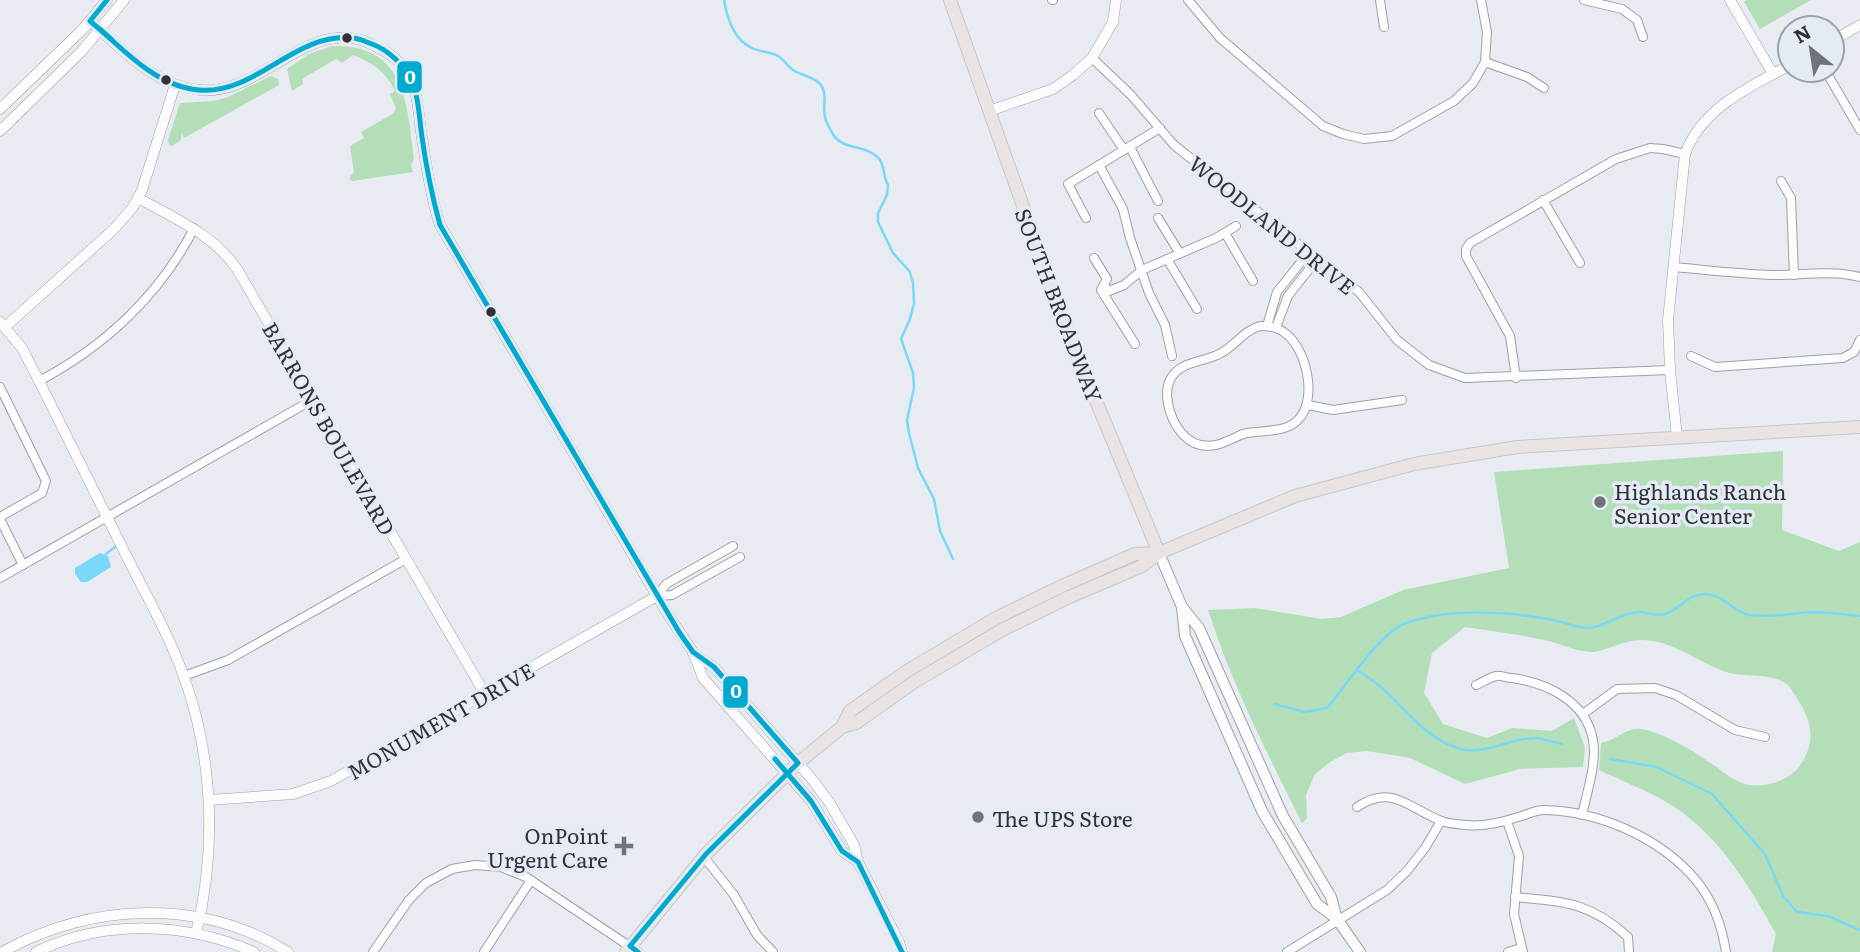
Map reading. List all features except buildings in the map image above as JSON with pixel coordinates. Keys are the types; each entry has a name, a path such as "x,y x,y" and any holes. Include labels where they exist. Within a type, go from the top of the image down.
{"main road":[{"name":"SOUTH BROADWAY","path":"950,0 1068,333 1182,607 1199,628 1283,816 1331,897 1338,919 1360,952"},
{"path":"632,950 704,856 798,763 842,727 856,723 914,681 1002,630 1068,597 1142,566 1159,553 1295,496 1414,464 1517,447 1860,427"},
{"name":"SOUTH BROADWAY","path":"1182,607 1185,636 1262,811 1317,904 1338,919"}],"street":[{"path":"0,109 90,21 107,0"},
{"path":"0,131 101,30 124,0"},
{"path":"989,111 1053,89 1092,58 1113,22 1116,0"},
{"path":"1188,0 1220,38 1323,126 1364,139 1392,136 1454,101 1473,83 1485,62 1488,32 1480,0"},
{"path":"1380,0 1384,27"},
{"path":"1584,0 1622,9 1637,20 1643,37"},
{"path":"1730,0 1773,74"},
{"path":"90,21 143,68 175,85 201,90 221,89 245,81 306,47 327,39 347,37 368,41 388,52 405,70 415,90 432,200 440,225 692,652 703,678 788,773 818,812 842,851 858,862"},
{"name":"WOODLAND DRIVE","path":"1092,58 1131,94 1174,145 1277,224 1359,292 1398,340 1430,365 1465,378 1670,370"},
{"path":"1485,62 1527,77 1544,88"},
{"path":"1677,437 1668,320 1685,155 1690,141 1714,110 1776,72"},
{"path":"1833,84 1860,131"},
{"path":"175,85 138,198 128,214 3,325 24,352 39,381 184,676 200,735 209,800 207,862 196,933"},
{"path":"1100,113 1127,149 1158,201"},
{"path":"1086,218 1068,184 1160,128"},
{"path":"1516,378 1510,336 1466,256 1466,249 1477,238 1616,159 1637,151 1662,149 1685,155"},
{"path":"1100,165 1123,209 1149,293 1165,325 1172,356"},
{"path":"1781,181 1791,198 1794,275"},
{"name":"BARRONS BOULEVARD","path":"138,198 194,228 222,250 237,269 485,694"},
{"path":"1543,200 1580,264"},
{"path":"1158,218 1179,252"},
{"path":"1104,284 1109,290 1124,285 1142,270 1236,226"},
{"path":"39,381 79,359 144,301 176,262 194,228"},
{"path":"1225,233 1253,281"},
{"path":"1271,327 1277,292 1309,252"},
{"path":"1094,258 1104,284 1135,344"},
{"path":"1271,327 1289,296 1318,258"},
{"path":"1167,259 1197,309"},
{"path":"1674,267 1755,275 1840,272 1860,277"},
{"path":"1271,327 1287,334 1306,365 1308,405 1301,418 1286,428 1243,434 1213,446 1199,445 1180,432 1166,397 1173,374 1188,364 1224,352 1252,328 1271,327"},
{"path":"1691,356 1715,367 1843,358 1854,352 1860,340"},
{"path":"0,387 46,481 42,493 0,518 23,565"},
{"path":"0,578 314,399"},
{"path":"1308,405 1333,410 1402,400"},
{"name":"MONUMENT DRIVE","path":"209,800 277,796 321,785 361,766 657,596 667,584 733,546"},
{"name":"MONUMENT DRIVE","path":"657,596 672,595 740,557"},
{"path":"184,676 234,657 406,559"},
{"path":"692,652 713,667 829,802 853,845 858,862 902,952"},
{"path":"1476,685 1496,676 1525,680 1546,686 1569,700 1583,714 1593,737 1594,752 1582,815"},
{"path":"1583,714 1617,689 1655,688 1676,695 1735,730 1765,737"},
{"path":"1357,807 1370,798 1392,797 1441,821 1470,826 1507,821 1541,810 1582,815 1615,824 1664,851 1696,880 1717,914 1726,952"},
{"path":"1287,952 1387,890 1419,856 1441,821"},
{"path":"1507,821 1519,856 1514,914 1522,950 1508,952"},
{"path":"704,856 739,902 754,930 773,952"},
{"path":"373,952 418,890 443,873 475,865 513,870 632,950"},
{"path":"484,952 531,880"},
{"path":"1515,898 1573,903 1609,919 1628,937 1629,952"},
{"path":"2,952 45,931 92,917 146,912 200,918 252,934 288,952"},
{"path":"36,952 79,937 114,930 164,929 196,933 231,942 254,952"}],"green space":[{"path":"1811,0 1786,14 1776,14 1776,20 1760,29 1744,2"},
{"path":"332,46 356,48 375,55 388,66 398,80 408,117 414,158 411,166 413,172 350,180 354,173 350,146 364,138 361,132 394,113 396,108 390,94 395,91 383,73 372,64 353,55 342,63 336,59 302,79 303,84 292,91 287,69 309,54"},
{"path":"271,76 278,79 279,85 184,138 182,132 181,140 169,145 168,140 180,103 214,101 228,97"},
{"path":"1783,451 1782,530 1839,551 1860,542 1860,952 1772,952 1776,934 1754,895 1729,859 1699,826 1663,800 1599,770 1601,743 1635,729 1668,738 1748,785 1770,784 1788,777 1802,763 1808,749 1808,719 1788,685 1774,678 1726,672 1674,647 1652,641 1634,641 1590,652 1550,641 1465,627 1432,653 1424,693 1443,724 1487,738 1512,728 1552,731 1574,718 1585,748 1583,767 1520,769 1465,784 1410,758 1367,751 1347,753 1315,774 1306,795 1307,818 1302,823 1239,692 1208,610 1255,608 1322,619 1341,617 1403,590 1509,568 1494,472"}],"water":[{"path":"100,553 108,556 111,567 87,582 81,582 75,574 75,568"}],"waterway":[{"path":"724,0 729,21 740,40 752,48 778,56 793,70 818,82 824,93 824,113 834,136 844,144 875,155 882,163 888,185 887,195 878,213 878,222 893,253 910,272 913,283 914,303 901,339 913,373 914,388 907,420 909,433 918,468 934,499 940,531 953,559"},
{"path":"106,554 115,547"},
{"path":"1274,704 1305,712 1327,708 1385,637 1406,623 1439,615 1473,612 1509,614 1589,628 1632,613 1665,614 1695,596 1707,594 1718,597 1749,615 1773,616 1812,612 1860,616"},
{"path":"1358,671 1384,690 1432,735 1461,749 1480,750 1527,738 1562,744"},
{"path":"1610,759 1657,767 1712,794 1765,854 1783,896 1797,912 1828,916 1860,930"}],"transit line":[{"name":"0","path":"107,0 90,21 111,39"},
{"name":"0","path":"101,30 145,68 185,88 220,89 239,83 312,44 331,39 355,38 384,50 404,68 411,79 440,225 679,632 693,652 714,667 798,763 706,854 630,946 638,952"},
{"name":"0","path":"775,759 811,801 842,851 858,862 902,952"}],"place":[{"name":"Highlands Ranch Senior Center","path":"1600,502"},
{"name":"The UPS Store","path":"978,817"},
{"name":"OnPoint Urgent Care","path":"624,846"}]}
